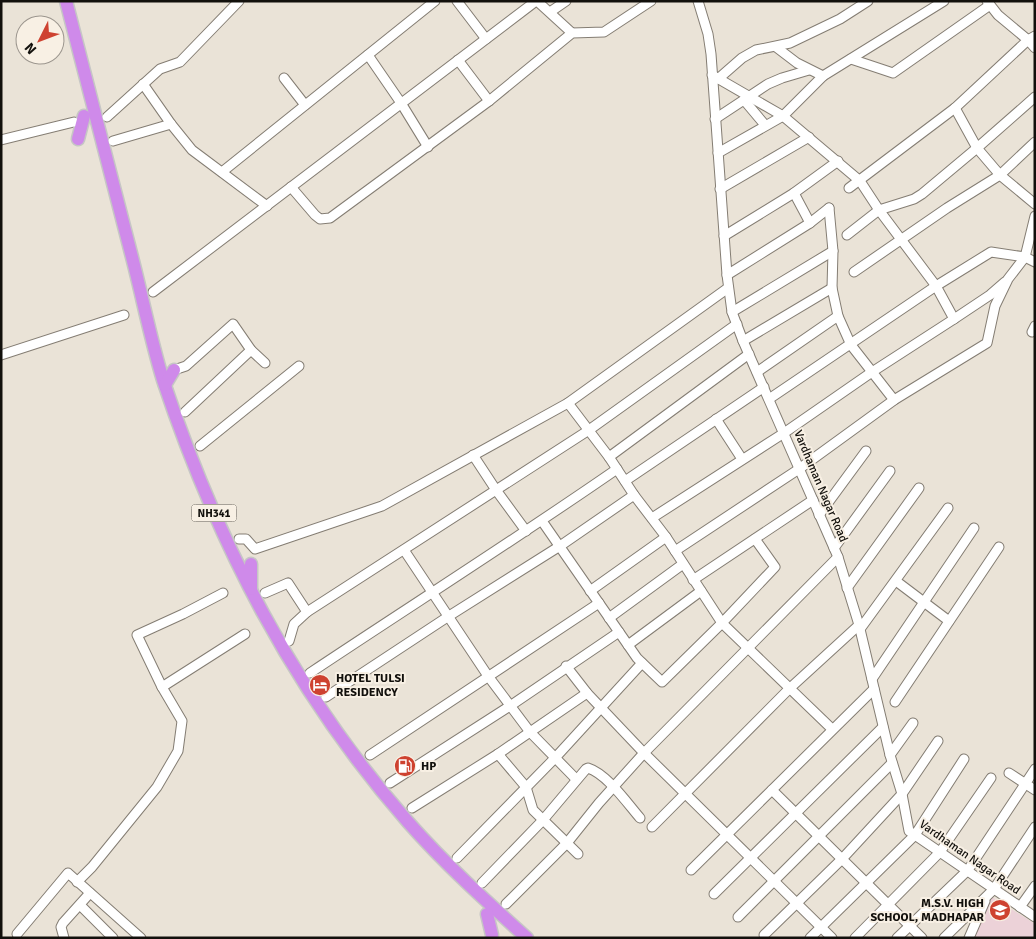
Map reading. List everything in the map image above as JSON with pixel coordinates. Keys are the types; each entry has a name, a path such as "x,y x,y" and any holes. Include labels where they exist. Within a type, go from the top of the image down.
{"highway":[{"name":"NH341","path":"68,3 165,385 186,444 213,510 251,593 267,623 320,698 371,778 408,822 458,874 528,938"},
{"path":"100,132 107,117"},
{"path":"78,139 79,119"},
{"path":"165,385 174,370"},
{"name":"NH341","path":"251,564 251,593"},
{"name":"NH341","path":"310,673 320,698"},
{"path":"487,914 491,937"}],"street":[{"path":"107,117 160,69 180,62 239,1"},
{"path":"222,172 435,1"},
{"path":"456,1 486,39"},
{"path":"153,292 536,1 572,34"},
{"path":"550,12 566,1"},
{"path":"292,187 315,215 320,219 326,219 340,211 428,147 572,34 604,32 651,1"},
{"name":"Vardhaman Nagar Road","path":"698,1 708,34 715,77 715,119 726,276 732,312 836,552 859,627 891,759 902,794 909,831 968,870 991,893 1020,907 1035,917"},
{"path":"868,1 840,19 805,37 776,47 756,50 715,77 746,98 783,116 860,180 879,210 936,286 954,319"},
{"path":"927,1 935,6"},
{"path":"718,152 783,116 823,76 944,1"},
{"path":"851,59 893,73 988,3 998,15 1031,38 1035,48"},
{"path":"849,188 955,108 1031,38"},
{"path":"776,47 796,63 823,76"},
{"path":"368,55 428,147"},
{"path":"458,60 489,101"},
{"path":"715,119 746,98 782,78 810,70"},
{"path":"284,78 305,106"},
{"path":"143,84 192,150 267,206"},
{"path":"847,234 879,210 914,199 977,148 1035,97"},
{"path":"746,98 766,126"},
{"path":"955,108 977,148 1000,175 1035,204"},
{"path":"1,140 79,119"},
{"path":"113,141 171,124"},
{"path":"720,189 809,137"},
{"path":"854,272 1000,175 1035,142"},
{"path":"724,236 794,193 838,161"},
{"path":"794,193 810,223"},
{"path":"726,276 810,223 829,208 833,251 832,288 838,316 851,345 894,400"},
{"path":"652,518 784,433 872,372 990,295 1008,279 1025,257 1035,216"},
{"path":"732,312 833,251"},
{"path":"769,399 936,286 991,252 1025,257 1035,262"},
{"path":"675,551 799,469 894,400 988,343 995,306 1008,279"},
{"path":"239,539 246,539 255,549 382,506 568,403 728,288"},
{"path":"743,341 832,288"},
{"path":"1,354 124,315"},
{"path":"757,372 838,316"},
{"path":"174,370 186,366 233,324 250,350 265,363"},
{"path":"289,641 294,624 307,612 589,430 737,324"},
{"path":"185,412 250,350"},
{"path":"609,457 749,354"},
{"path":"200,446 299,366"},
{"path":"625,481 764,387"},
{"path":"568,403 666,537 722,623 832,729"},
{"path":"716,419 742,460"},
{"path":"819,515 866,451"},
{"path":"473,455 526,531"},
{"path":"310,673 617,469"},
{"path":"506,904 567,843 644,753 747,648 836,552 890,471"},
{"path":"848,588 919,488"},
{"path":"320,698 560,546 634,495"},
{"path":"693,580 813,500"},
{"path":"652,827 790,689 859,627 896,581 948,508"},
{"path":"542,520 628,645 642,663 662,682 775,567 755,539"},
{"path":"872,679 974,528"},
{"path":"590,590 666,537"},
{"path":"895,702 999,547"},
{"path":"404,550 510,706 530,732 576,779"},
{"path":"609,618 684,564"},
{"path":"896,581 949,621"},
{"path":"265,593 288,583 307,612"},
{"path":"628,645 701,591"},
{"path":"77,882 92,867 157,787 178,751 182,720 162,687 137,635 223,593"},
{"path":"370,755 599,603"},
{"path":"390,783 510,706 566,666 619,632"},
{"path":"162,687 245,634"},
{"path":"457,858 555,758 642,663"},
{"path":"566,666 600,708 644,753 832,938"},
{"path":"691,870 874,689"},
{"path":"412,808 498,754 587,693"},
{"path":"738,917 819,836 891,759 913,723"},
{"path":"714,894 883,727"},
{"path":"764,935 798,904 902,794 938,741"},
{"path":"498,754 526,787 533,810 578,854"},
{"path":"810,938 915,835 964,759"},
{"path":"482,883 543,820 576,779 588,768 613,787 640,818"},
{"path":"898,938 968,870 1035,769"},
{"path":"1009,772 1035,790"},
{"path":"855,938 940,852 991,778"},
{"path":"772,790 922,938"},
{"path":"944,938 991,893 1035,827"},
{"path":"18,934 68,873 141,938"},
{"path":"1020,907 1035,886"},
{"path":"64,938 61,927 62,923 90,893"},
{"name":"Vardhaman Nagar Road","path":"969,938 991,893"},
{"path":"80,905 113,938"}],"shaded area":[{"name":"M.S.V. HIGH SCHOOL, MADHAPAR","path":"992,897 1035,924 1035,938 974,938"}],"place":[{"name":"HOTEL TULSI RESIDENCY","path":"320,685"},
{"name":"HP","path":"405,766"},
{"name":"M.S.V. HIGH SCHOOL, MADHAPAR","path":"1000,910"}]}
